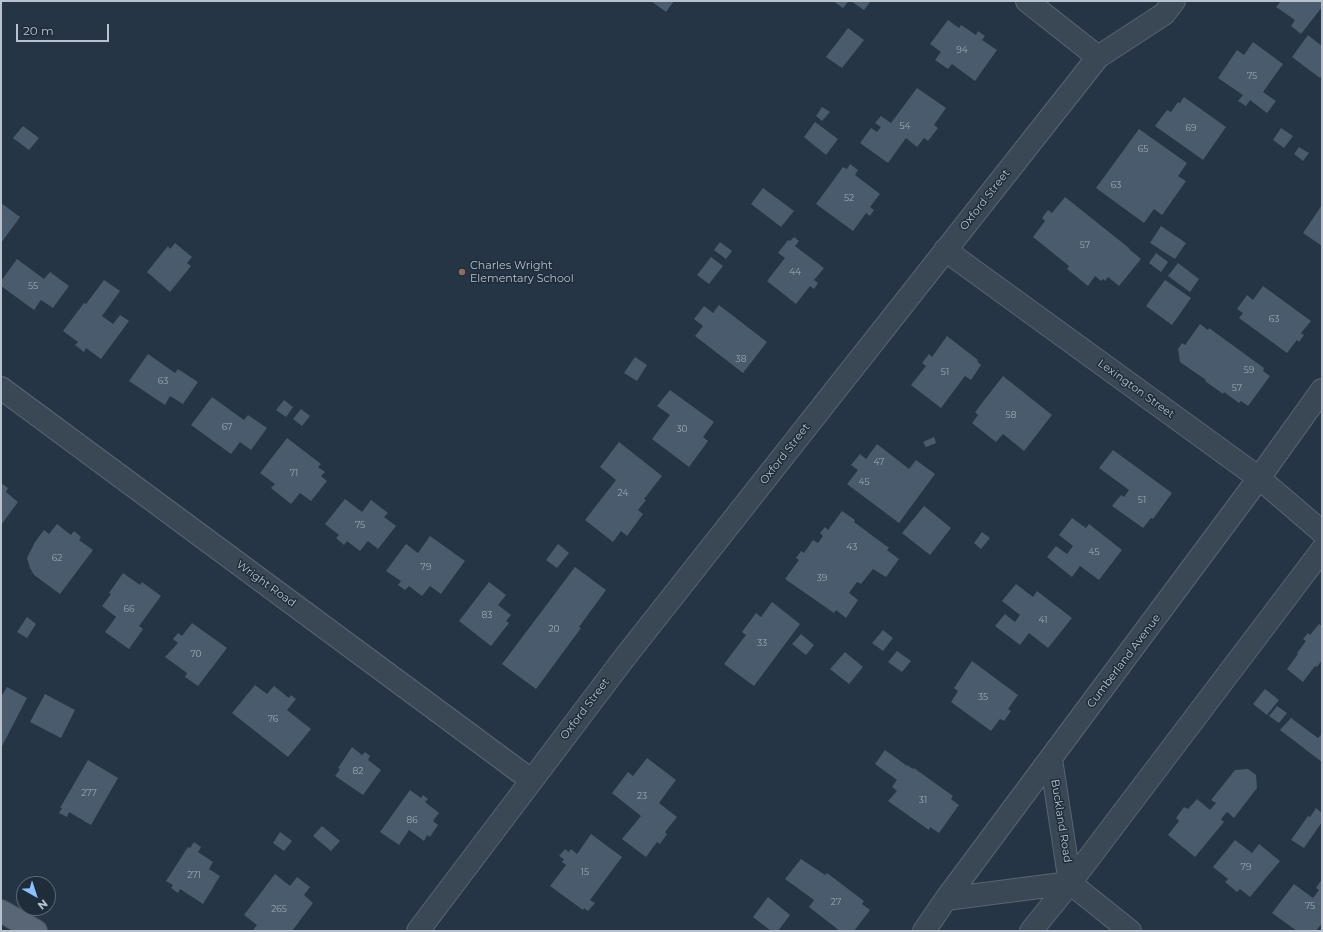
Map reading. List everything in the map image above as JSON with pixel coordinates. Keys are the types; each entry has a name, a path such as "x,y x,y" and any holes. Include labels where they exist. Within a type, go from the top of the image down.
{"main road":[{"path":"1,911 36,931"}],"street":[{"path":"1027,1 1098,57"},
{"name":"Oxford Street","path":"418,931 625,657 1098,57 1164,14 1174,1"},
{"name":"Lexington Street","path":"946,250 1259,478 1322,532"},
{"name":"Wright Road","path":"1,388 531,780"},
{"name":"Cumberland Avenue","path":"924,931 946,899 1259,478 1322,390"},
{"path":"1032,931 1322,550"},
{"name":"Buckland Road","path":"1051,759 1070,883"},
{"path":"946,899 1070,883 1130,931"}],"building":[{"path":"651,1 674,1 666,12"},
{"path":"833,1 849,1 843,8"},
{"path":"851,1 871,1 864,10"},
{"path":"1281,1 1322,1 1322,7 1301,34 1291,26 1295,20 1276,7"},
{"path":"948,20 959,28 961,25 976,35 978,31 985,36 982,40 997,50 975,81 952,64 948,69 935,60 941,52 930,44"},
{"path":"848,28 864,40 842,68 826,57"},
{"path":"1308,35 1322,46 1322,75 1320,78 1292,57"},
{"path":"1253,42 1283,64 1263,92 1276,101 1267,113 1250,100 1246,106 1238,101 1243,95 1218,78 1237,50 1244,55"},
{"path":"917,88 946,108 934,125 938,128 928,141 924,138 917,147 906,138 888,163 860,143 871,128 877,132 881,127 875,123 881,116 891,123"},
{"path":"1184,97 1226,127 1203,160 1155,126 1167,110 1171,112 1178,102 1180,103"},
{"path":"822,107 830,112 822,121 816,116"},
{"path":"815,122 838,139 826,155 804,137"},
{"path":"23,126 39,138 29,150 13,138"},
{"path":"1281,128 1293,136 1284,148 1273,140"},
{"path":"1139,129 1187,163 1178,176 1186,181 1162,215 1154,209 1144,223 1096,188"},
{"path":"1299,147 1309,153 1303,161 1294,154"},
{"path":"850,164 858,170 855,175 880,194 870,207 874,210 870,216 866,213 853,231 816,204 843,167 847,169"},
{"path":"763,188 794,211 781,227 751,204"},
{"path":"1065,197 1141,259 1119,286 1108,277 1105,281 1103,279 1101,281 1095,276 1088,286 1067,269 1069,266 1033,237 1045,221 1042,218 1048,210 1052,213"},
{"path":"1,203 20,217 1,243"},
{"path":"1322,205 1322,246 1303,233"},
{"path":"1161,226 1186,243 1175,259 1150,243"},
{"path":"794,237 799,241 795,246 824,268 814,280 818,283 814,289 810,286 796,304 767,281 785,258 778,253 788,240 790,241"},
{"path":"720,242 732,251 726,259 714,250"},
{"path":"175,243 192,257 187,263 191,266 170,292 147,272 168,246 170,249"},
{"path":"1156,253 1168,262 1161,272 1149,263"},
{"path":"711,257 723,266 709,284 697,275"},
{"path":"17,259 44,279 50,272 69,286 53,308 41,300 34,310 1,286 1,281"},
{"path":"1178,263 1199,279 1190,292 1168,276"},
{"path":"104,280 120,291 102,316 113,324 120,315 129,321 101,359 86,348 84,352 75,345 78,342 63,331"},
{"path":"1165,280 1191,298 1172,325 1146,306"},
{"path":"1263,286 1311,321 1301,333 1304,335 1299,342 1297,340 1287,353 1239,318 1243,313 1237,309 1247,295 1253,300"},
{"path":"719,305 767,342 743,373 695,336 703,326 694,319 704,306 713,313"},
{"path":"1200,324 1208,330 1209,328 1264,368 1263,371 1270,376 1248,406 1241,401 1239,403 1224,392 1223,394 1180,362 1178,349 1182,343 1185,345"},
{"path":"947,336 978,360 977,361 981,365 971,380 965,376 941,408 911,385 926,366 922,363 929,354 932,357"},
{"path":"148,354 175,373 178,369 198,382 183,404 170,396 165,405 129,381"},
{"path":"635,357 647,365 637,381 624,373"},
{"path":"1003,376 1052,415 1024,451 1003,434 996,442 972,423 978,415 975,412"},
{"path":"670,390 714,422 703,437 708,441 689,467 652,439 670,415 657,406"},
{"path":"212,397 244,420 248,415 267,428 251,450 240,442 231,454 191,425"},
{"path":"284,400 293,407 286,417 276,410"},
{"path":"301,409 310,416 302,426 293,419"},
{"path":"934,437 936,443 926,447 923,442"},
{"path":"287,438 321,464 318,467 325,472 321,476 327,481 311,501 300,493 291,504 271,488 275,484 260,473"},
{"path":"619,442 662,476 644,499 646,500 638,510 643,514 627,536 621,531 613,542 585,520 616,480 600,467"},
{"path":"877,444 909,469 916,460 935,474 899,523 847,484 858,470 851,465 860,454 866,459"},
{"path":"1113,450 1172,493 1153,519 1151,518 1143,528 1112,506 1121,495 1124,497 1129,490 1099,468"},
{"path":"1,483 8,488 6,492 18,502 1,525"},
{"path":"345,499 362,512 371,500 388,513 384,517 396,526 378,549 368,541 360,551 347,541 344,545 336,538 339,535 325,524"},
{"path":"924,506 951,528 930,555 902,533"},
{"path":"842,511 855,520 854,522 889,548 887,550 899,559 886,577 873,569 861,584 857,582 849,593 858,600 846,618 836,610 834,613 785,579 799,560 796,558 801,551 804,553 813,540 818,543 823,536 820,533 825,527 828,530"},
{"path":"1072,518 1086,528 1089,524 1122,550 1099,580 1080,566 1072,577 1047,557 1056,546 1067,554 1073,546 1059,535"},
{"path":"57,524 71,535 74,531 81,537 79,540 93,550 60,594 34,575 27,558 35,542 44,530 49,534"},
{"path":"982,532 990,538 981,549 974,543"},
{"path":"430,536 465,561 441,594 430,586 422,596 409,586 405,590 398,585 401,581 386,571 406,544 418,553"},
{"path":"558,544 569,553 557,568 546,560"},
{"path":"575,567 606,590 579,627 581,628 536,689 502,664"},
{"path":"123,573 140,585 142,582 161,596 139,626 143,629 129,649 105,632 116,617 102,606"},
{"path":"489,582 506,595 498,605 511,615 506,621 509,623 491,646 459,621"},
{"path":"1016,584 1033,597 1037,591 1072,618 1048,648 1029,633 1020,645 995,626 1005,614 1015,622 1020,615 1002,601"},
{"path":"772,602 800,624 754,686 724,664 746,635 742,632 756,613 761,617"},
{"path":"27,617 36,624 27,638 17,632"},
{"path":"192,623 227,648 198,686 185,677 187,673 165,657 178,643 173,639 178,633 182,636"},
{"path":"1319,624 1322,626 1322,660 1317,667 1315,666 1303,682 1287,669 1306,641 1303,639 1308,633 1310,635"},
{"path":"883,630 893,638 883,651 872,643"},
{"path":"801,634 814,645 806,655 792,644"},
{"path":"897,651 911,661 902,672 888,662"},
{"path":"845,652 863,667 849,684 830,669"},
{"path":"972,661 1018,695 1008,709 1011,711 1004,721 1000,719 991,731 951,702 958,691 954,688"},
{"path":"255,685 267,694 274,686 289,698 291,695 296,699 287,710 311,729 288,757 232,713"},
{"path":"7,687 27,698 1,748 1,697"},
{"path":"1265,689 1279,700 1267,715 1253,704"},
{"path":"45,694 75,710 61,738 30,722"},
{"path":"1277,706 1287,713 1279,723 1269,716"},
{"path":"1291,718 1318,738 1322,734 1322,762 1280,730"},
{"path":"352,747 362,755 365,752 370,756 368,760 381,770 363,795 335,776 340,769 338,768"},
{"path":"885,750 907,766 913,769 914,768 953,796 951,799 959,805 939,833 930,827 929,830 888,801 897,791 892,787 897,780 875,764"},
{"path":"647,758 676,780 659,803 677,817 665,832 667,834 660,844 657,842 646,857 622,839 641,816 612,793 628,772 633,776"},
{"path":"88,760 118,778 91,825 69,812 67,817 59,813 62,808 60,808"},
{"path":"1248,769 1256,775 1257,788 1234,818 1227,812 1221,819 1224,822 1195,857 1168,835 1179,821 1176,818 1184,807 1188,809 1197,799 1210,810 1216,803 1211,800 1235,770"},
{"path":"410,790 421,798 423,795 428,799 425,802 439,813 433,821 438,825 430,837 427,835 424,841 409,830 399,845 380,832"},
{"path":"1316,808 1322,813 1322,822 1304,848 1291,840 1308,816 1310,817"},
{"path":"322,826 340,841 331,851 313,836"},
{"path":"280,832 292,841 284,851 273,843"},
{"path":"591,834 622,857 590,900 595,903 588,911 584,908 583,910 550,886 566,865 562,862 564,859 559,856 565,849 569,852 571,849 577,854"},
{"path":"1235,840 1252,853 1259,844 1280,861 1250,897 1240,889 1237,892 1225,882 1228,879 1213,867"},
{"path":"194,842 201,847 198,852 213,862 209,869 220,876 203,904 180,889 178,893 171,888 173,885 166,881 188,847 190,848"},
{"path":"801,859 825,875 827,873 864,901 862,904 870,910 854,931 840,931 809,907 814,900 785,879"},
{"path":"275,874 290,886 297,877 310,887 304,895 313,903 292,931 254,931 253,930 257,925 244,915"},
{"path":"1322,879 1322,923 1316,931 1297,931 1272,913 1294,884 1313,898 1319,890 1316,888"},
{"path":"768,897 790,915 778,931 771,931 753,917"}],"place":[{"name":"Charles Wright Elementary School","path":"462,272"}]}
